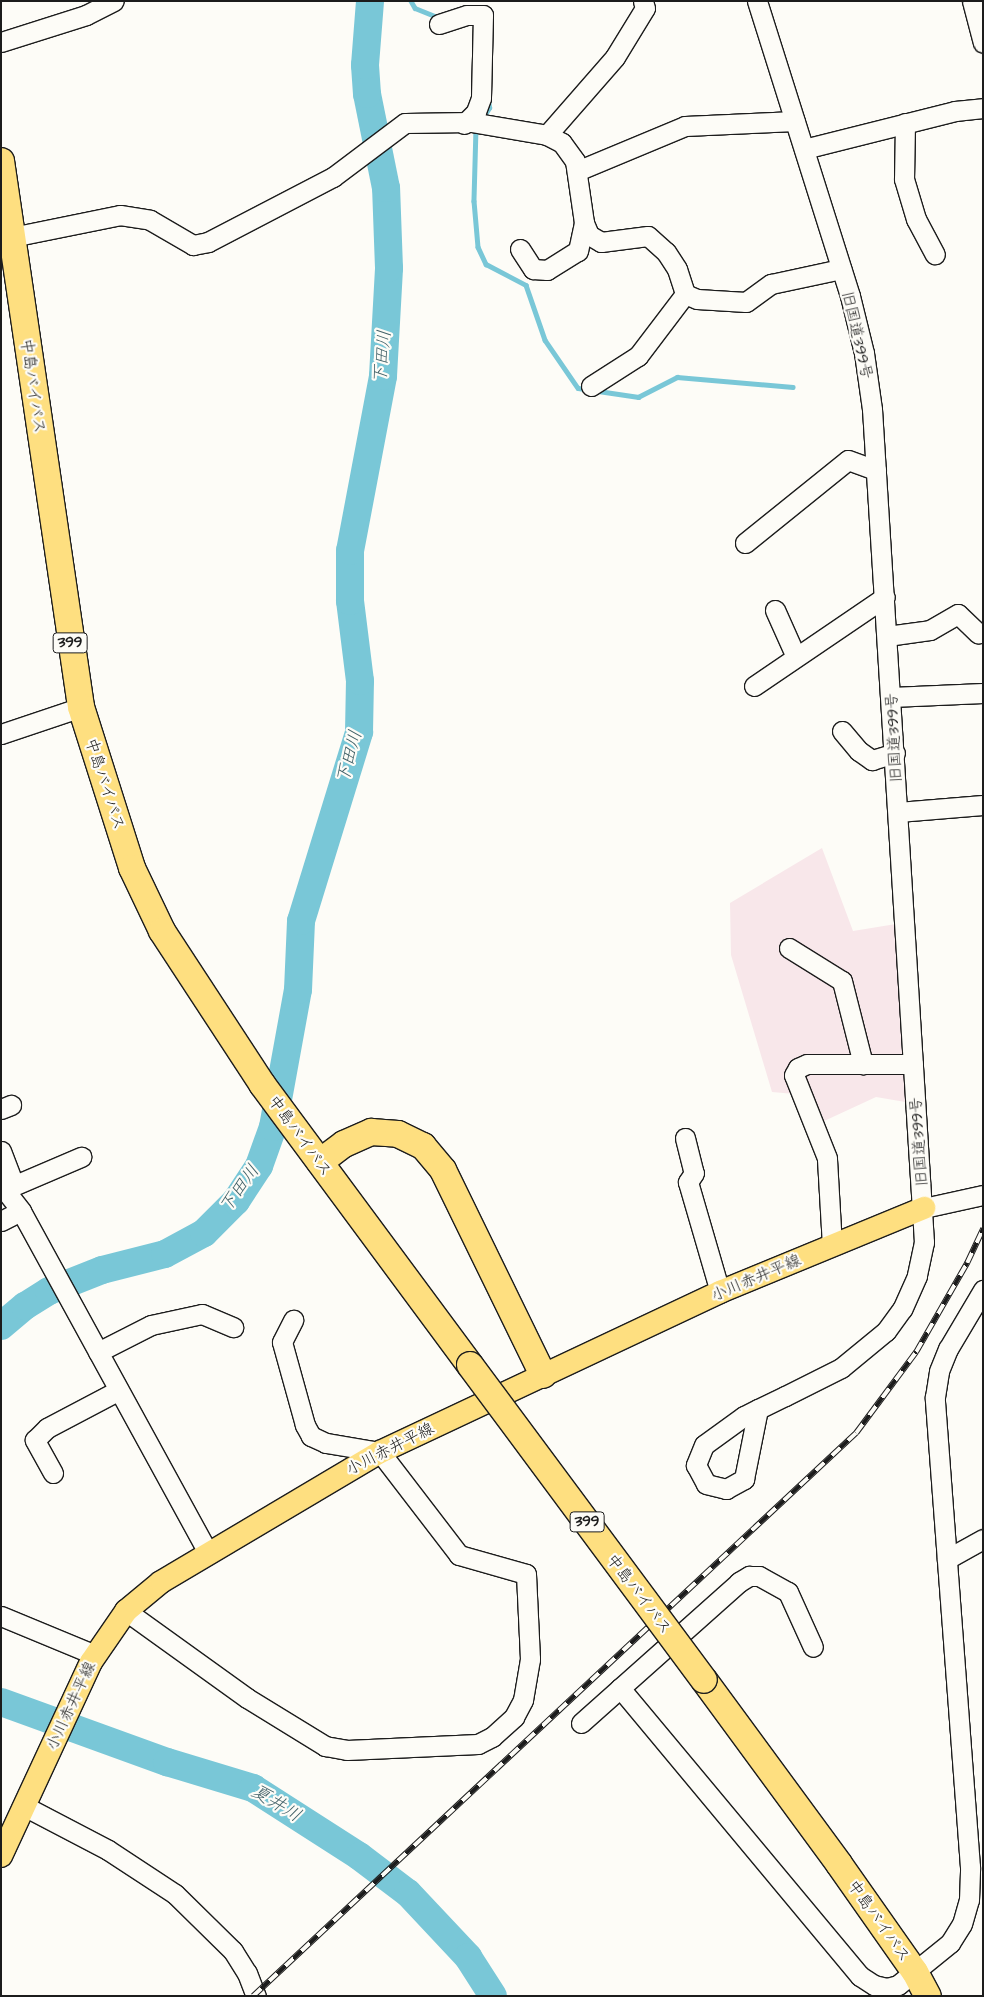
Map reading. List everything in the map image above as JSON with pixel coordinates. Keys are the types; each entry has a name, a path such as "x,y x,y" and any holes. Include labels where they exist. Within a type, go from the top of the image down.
{"highway":[{"name":"中島バイパス","path":"1,161 81,707 132,868 162,931 262,1084 704,1680 915,1972"},
{"path":"320,1162 344,1144 371,1132 398,1134 423,1146 443,1170 543,1375"},
{"name":"399","path":"915,1972 928,1996"}],"main road":[{"name":"小川赤井平線","path":"1,1856 93,1658 126,1611 161,1582 209,1554 290,1502 380,1452 720,1292 924,1208"}],"street":[{"path":"1,42 86,15 114,1"},
{"path":"547,135 620,51 645,8 643,1"},
{"name":"旧国道399号","path":"757,1 841,269 864,353 876,470 913,1064 924,1208 924,1242 917,1276 902,1309 886,1331 841,1368 758,1409"},
{"path":"972,1 983,43"},
{"path":"439,24 467,15 483,16 481,98 474,124"},
{"path":"804,149 955,111 983,108"},
{"path":"577,171 685,126 795,121"},
{"path":"12,236 120,215 150,220 193,245 208,242 303,195 333,177 360,154 405,123 493,124 547,135 562,143 570,151 577,171 584,223 589,235 601,242 648,236 674,263 686,294 698,299 746,302 772,284 841,269"},
{"path":"905,123 904,179 916,219 934,254"},
{"path":"520,249 533,269 547,270 578,251 584,223"},
{"path":"591,386 638,356 686,294"},
{"path":"746,543 848,460 876,470"},
{"path":"754,686 884,597"},
{"path":"775,610 796,657"},
{"path":"887,636 930,630 958,614 978,633"},
{"path":"891,697 983,693"},
{"path":"1,734 81,707"},
{"path":"842,731 859,751 872,760 895,754"},
{"path":"898,812 983,805"},
{"path":"789,948 842,981 863,1064"},
{"path":"832,1246 827,1158 795,1082 798,1068 807,1064 913,1064"},
{"path":"685,1138 694,1173 688,1182 720,1292"},
{"path":"1,1151 7,1186 209,1554"},
{"path":"7,1186 82,1157"},
{"path":"924,1208 983,1195"},
{"path":"1,1221 21,1211"},
{"path":"620,1688 860,1976 874,1986 887,1988 915,1972 950,1943 962,1924 969,1900 970,1867 935,1397 939,1371 945,1356 983,1290"},
{"path":"98,1352 151,1326 202,1314 233,1327"},
{"path":"126,1611 247,1698 325,1746 346,1750 478,1744 492,1737 514,1717 522,1700 531,1632 526,1574 459,1555 380,1452 326,1443 311,1436 305,1425 282,1342 293,1320"},
{"path":"53,1473 34,1440 47,1428 119,1390"},
{"path":"947,1559 983,1539"},
{"path":"581,1723 749,1576 759,1576 788,1592 813,1647"},
{"path":"1,1616 93,1658"},
{"path":"24,1806 108,1850 175,1894 233,1951 247,1973 256,1996"}],"shaded area":[{"path":"822,848 853,931 896,924 923,1105 876,1097 822,1122 806,1095 772,1092 731,955 730,903"}],"waterway":[{"name":"下田川","path":"1,1326 25,1306 49,1291 102,1270 165,1254 204,1233 236,1201 259,1166 273,1127 298,990 301,921 359,732 360,681 350,601 350,551 383,376 389,268 386,188 367,94 365,65 370,1"},
{"path":"411,1 415,8 440,18"},
{"path":"483,117 489,108 488,99"},
{"path":"476,128 474,201 478,247 486,264 526,285 545,340 578,388 638,397 677,377 793,387"},
{"name":"夏井川","path":"1,1702 167,1762 253,1788 359,1856 408,1893 468,1957 493,1996"}],"railway":[{"path":"253,1996 856,1433 916,1352 967,1263 983,1228"}]}
